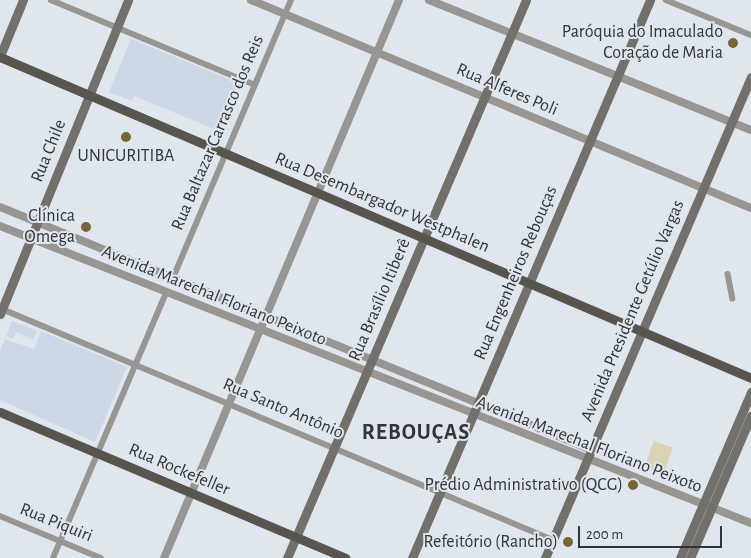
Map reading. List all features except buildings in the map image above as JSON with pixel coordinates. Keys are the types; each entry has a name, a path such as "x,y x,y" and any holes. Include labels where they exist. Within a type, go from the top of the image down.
{"main road":[{"path":"0,56 22,0"},
{"name":"Rua Chile","path":"1,310 128,0"},
{"name":"Rua Brasílio Itiberê","path":"287,558 526,0"},
{"name":"Rua Engenheiros Rebouças","path":"412,558 650,0"},
{"name":"Rua Desembargador Westphalen","path":"0,56 89,96 751,378"},
{"name":"Avenida Presidente Getúlio Vargas","path":"545,558 751,77"},
{"path":"690,558 699,538 708,505 746,415 751,392"},
{"name":"Rua Rockefeller","path":"0,412 345,558"},
{"path":"680,558 746,426 746,415"},
{"path":"685,547 699,538"}],"street":[{"path":"50,0 255,85"},
{"name":"Rua Alferes Poli","path":"251,0 751,208"},
{"name":"Rua Baltazar Carrasco dos Reis","path":"173,278 291,0"},
{"path":"164,558 399,0"},
{"path":"429,0 751,130"},
{"path":"666,0 751,35"},
{"name":"Avenida Marechal Floriano Peixoto","path":"0,207 478,403 751,523"},
{"name":"Avenida Marechal Floriano Peixoto","path":"0,226 472,417 575,456 590,453"},
{"path":"728,274 733,299"},
{"path":"53,558 166,293"},
{"name":"Rua Santo Antônio","path":"1,310 136,364 553,540"},
{"name":"Rua Piquiri","path":"0,516 101,558"}],"shaded area":[{"path":"131,39 239,83 219,131 134,96 132,101 109,92"},
{"path":"12,321 37,331 33,340 16,332 13,339 6,336"},
{"path":"41,331 127,367 95,442 0,400 0,351 5,339 34,349"},
{"path":"654,441 673,448 665,469 660,467 657,473 644,467"}],"place":[{"name":"Paróquia do Imaculado Coração de Maria","path":"733,43"},
{"name":"UNICURITIBA","path":"126,137"},
{"name":"Clínica Omega","path":"86,227"},
{"name":"Prédio Administrativo (QCG)","path":"633,485"},
{"name":"Refeitório (Rancho)","path":"568,542"}],"district":[{"name":"REBOUÇAS","path":"416,433"}]}
